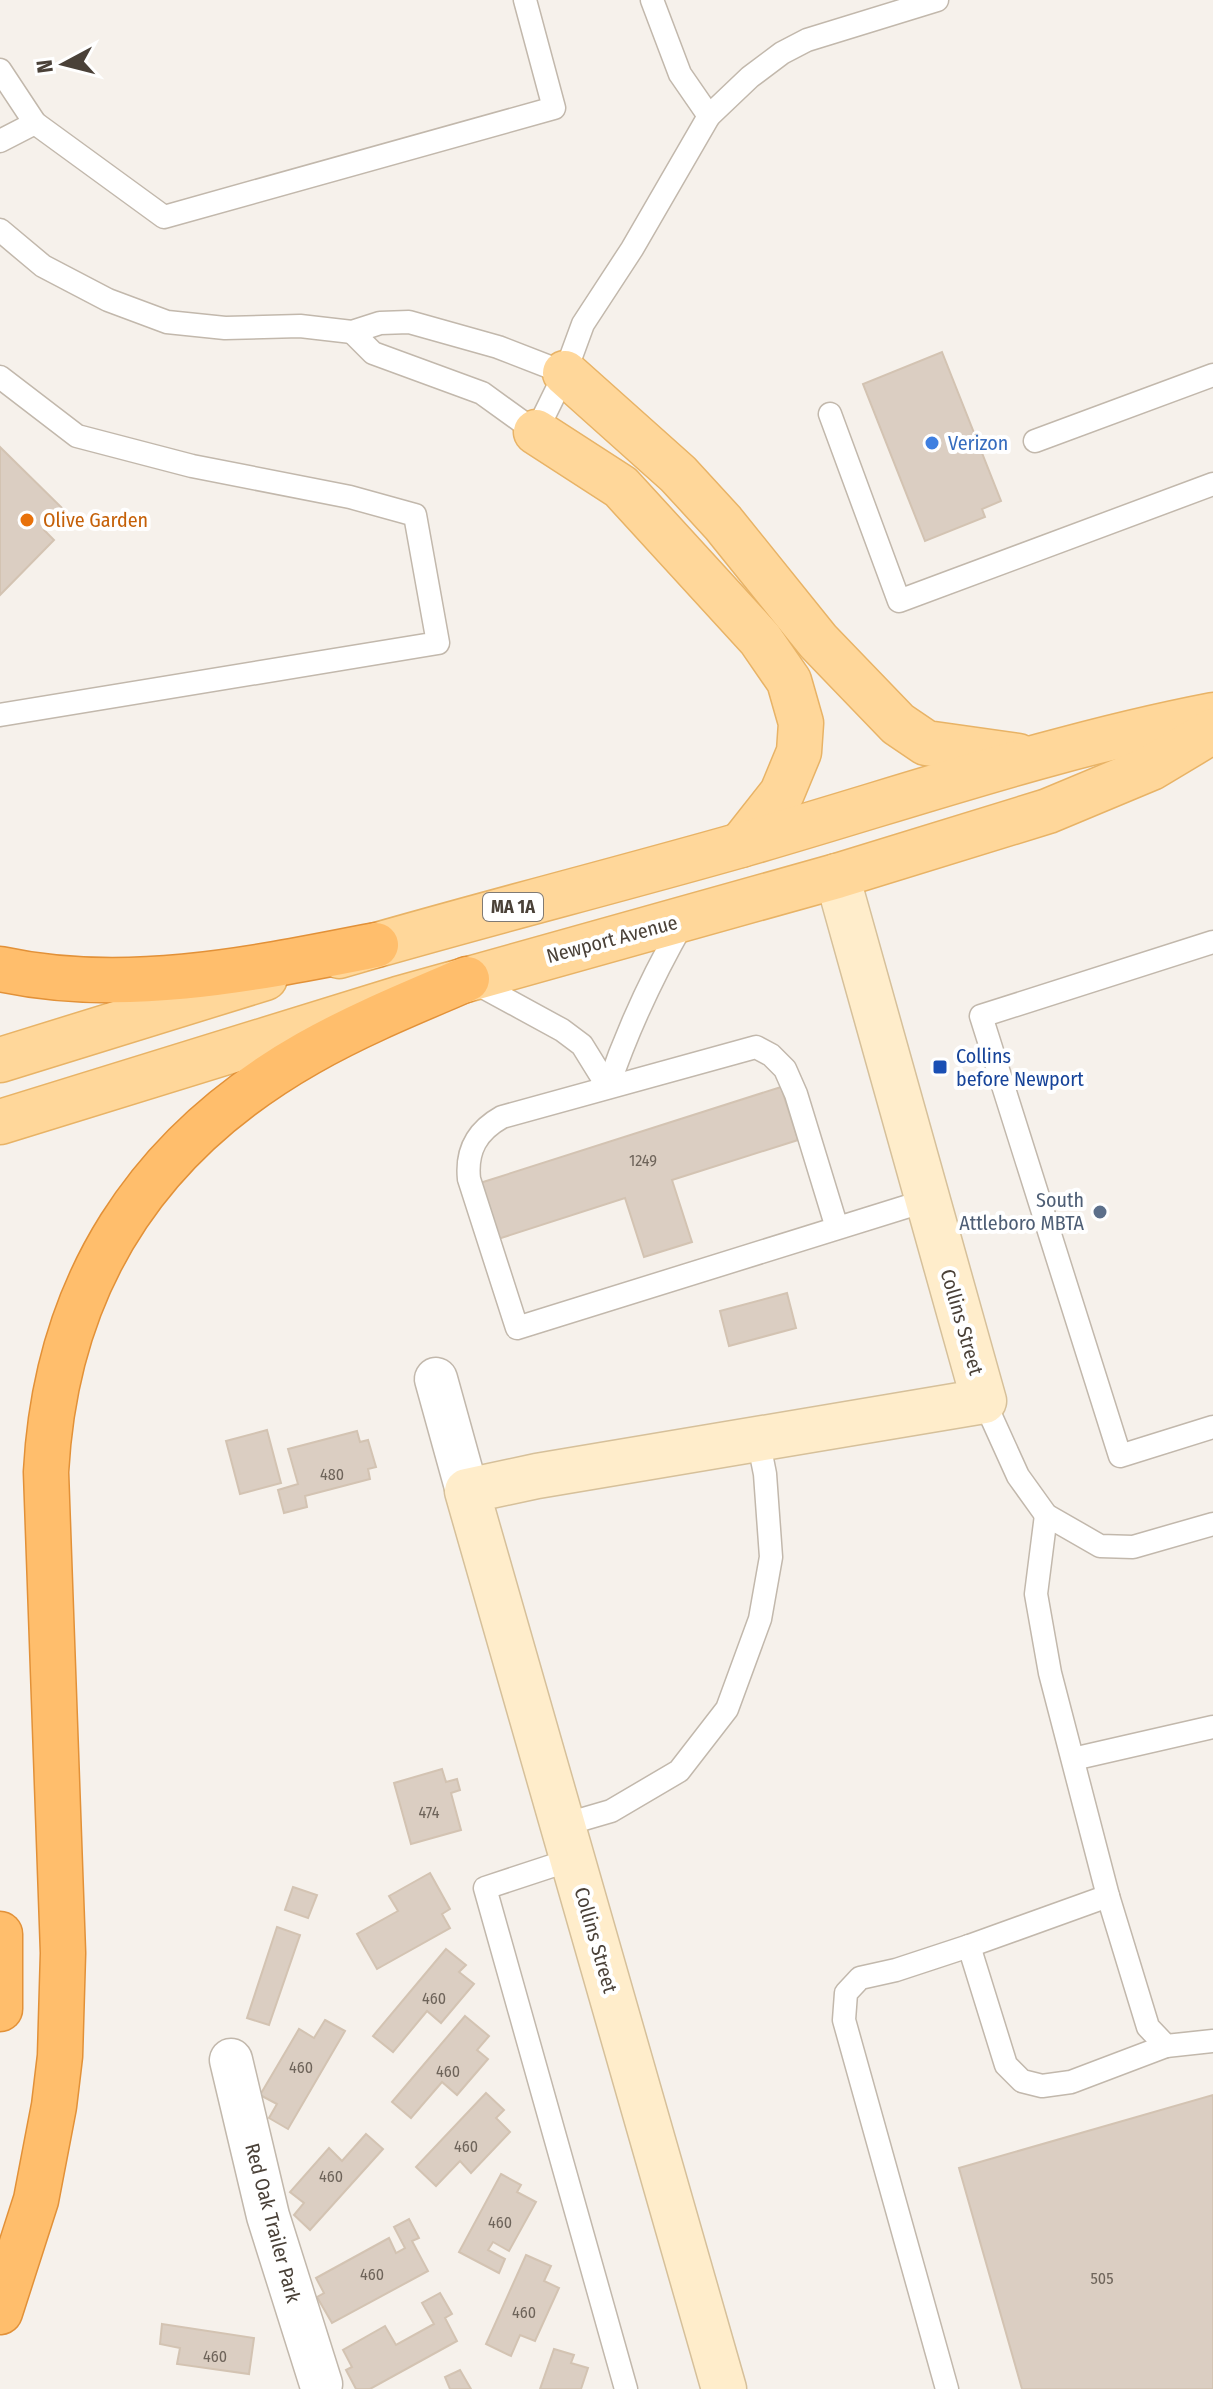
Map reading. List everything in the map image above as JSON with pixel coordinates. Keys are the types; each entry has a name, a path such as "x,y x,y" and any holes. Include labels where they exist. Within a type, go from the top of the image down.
{"highway":[{"path":"0,969 72,981 157,978 283,963 376,945"},
{"path":"0,2312 36,2200 60,2056 63,1953 46,1472 54,1395 72,1325 97,1267 127,1215 164,1165 205,1125 251,1090 307,1054 377,1017 467,979"},
{"path":"0,1934 0,2009"}],"main road":[{"path":"565,373 678,474 723,523 818,641 898,724 926,743 1028,758"},
{"path":"536,432 621,487 760,639 789,681 801,723 799,752 782,793 741,845"},
{"name":"MA 1A","path":"0,1060 376,945 741,845 1028,758 1213,715"},
{"name":"Newport Avenue","path":"0,1122 467,979 837,876 1082,799 1151,768 1213,731"}],"street":[{"name":"Collins Street","path":"467,1491 537,1476 984,1401 837,876"},
{"name":"Collins Street","path":"436,1379 724,2389"},
{"name":"Red Oak Trailer Park","path":"231,2060 268,2216 321,2387"}],"lane":[{"path":"0,70 35,123 164,217 554,108 525,0"},
{"path":"652,0 680,74 709,116"},
{"path":"352,332 373,353 482,393 536,432 565,373 583,324 632,249 709,116 750,77 807,40 937,0"},
{"path":"0,141 35,123"},
{"path":"0,230 43,266 108,300 167,322 225,328 300,326 352,332 380,323 409,322 498,347 565,373"},
{"path":"1035,441 1213,375"},
{"path":"0,377 77,436 192,466 350,497 415,515 438,643 0,715"},
{"path":"830,414 899,601 1213,484"},
{"path":"608,1087 651,979 686,919"},
{"path":"1213,942 981,1016 1120,1456 1213,1427"},
{"path":"467,979 562,1030 582,1045 608,1087"},
{"path":"837,1228 796,1094 785,1069 771,1055 756,1047 502,1117 481,1131 467,1161 469,1179 517,1328 928,1200"},
{"path":"984,1401 1018,1476 1046,1515 1100,1546 1133,1547 1213,1524"},
{"path":"626,2389 485,1888 568,1842 611,1811 679,1771 727,1709 760,1619 771,1557 765,1474 758,1439"},
{"path":"1046,1515 1036,1594 1050,1673 1108,1896 1148,2027 1166,2046"},
{"path":"1073,1759 1213,1728"},
{"path":"947,2389 844,2020 846,1993 860,1978 896,1970 969,1946 1108,1896"},
{"path":"969,1946 1006,2065 1022,2081 1042,2086 1071,2082 1166,2046 1213,2041"}],"building":[{"name":"Verizon","path":"942,352 1001,501 982,509 985,517 925,541 863,384"},
{"name":"Olive Garden","path":"0,447 64,510 44,530 54,540 0,595"},
{"path":"781,1087 798,1140 672,1180 692,1242 644,1257 625,1198 498,1239 480,1183"},
{"path":"787,1293 796,1328 729,1346 720,1311"},
{"path":"267,1430 281,1483 240,1494 226,1441"},
{"path":"357,1431 360,1442 368,1440 376,1467 368,1469 370,1479 305,1496 307,1507 284,1513 278,1490 298,1484 288,1449"},
{"path":"442,1769 446,1782 457,1779 460,1790 451,1793 461,1830 411,1844 394,1783"},
{"path":"430,1873 450,1909 442,1914 450,1928 377,1969 357,1934 398,1911 389,1896"},
{"path":"293,1887 317,1895 308,1918 285,1910"},
{"path":"277,1927 300,1935 269,2025 247,2018"},
{"path":"446,1949 466,1965 459,1972 474,1984 441,2023 427,2011 393,2052 373,2036"},
{"path":"465,2016 489,2036 477,2050 488,2059 457,2095 442,2082 411,2118 392,2102"},
{"path":"325,2020 345,2031 288,2129 269,2118 277,2104 260,2095 299,2029 314,2038"},
{"path":"486,2093 504,2110 496,2118 510,2132 471,2173 460,2161 436,2186 416,2167"},
{"path":"1213,2095 1213,2389 1022,2389 959,2168"},
{"path":"366,2134 383,2149 310,2230 294,2215 304,2203 290,2192 329,2148 342,2161"},
{"path":"501,2174 521,2185 517,2192 536,2202 509,2251 493,2242 488,2250 505,2259 499,2273 459,2252"},
{"path":"409,2219 419,2238 412,2241 428,2271 332,2323 317,2297 324,2293 316,2278 389,2238 396,2253 405,2248 394,2227"},
{"path":"526,2255 551,2266 544,2281 559,2288 535,2341 520,2335 511,2356 486,2344"},
{"path":"440,2293 452,2314 445,2318 457,2341 370,2389 356,2389 346,2370 352,2367 343,2350 385,2326 396,2345 434,2324 422,2303"},
{"path":"162,2324 254,2338 249,2374 177,2364 180,2348 160,2344"},
{"path":"554,2349 574,2355 571,2363 588,2368 581,2389 540,2389"},
{"path":"460,2370 471,2389 450,2389 445,2377"}],"place":[{"name":"Verizon","path":"932,443"},
{"name":"Olive Garden","path":"27,520"},
{"name":"Collins before Newport","path":"940,1067"},
{"name":"South Attleboro MBTA","path":"1100,1212"}]}
